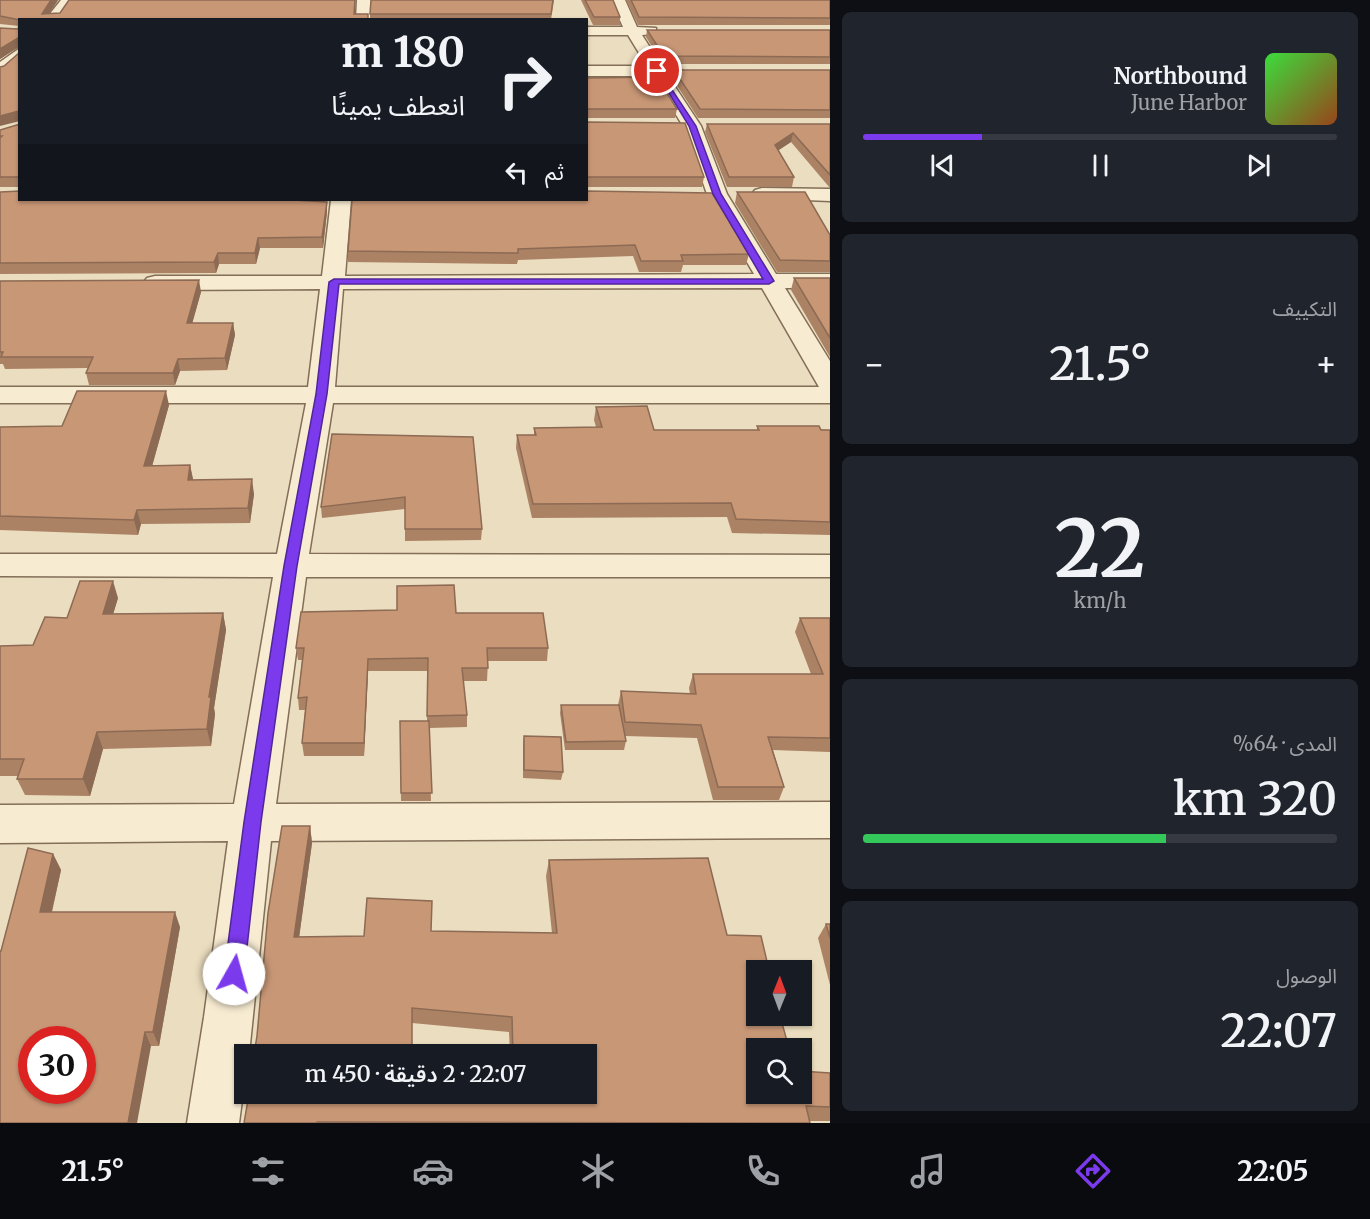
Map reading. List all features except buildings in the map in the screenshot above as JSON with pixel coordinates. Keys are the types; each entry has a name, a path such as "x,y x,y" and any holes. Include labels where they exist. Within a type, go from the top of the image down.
{"street":[{"path":"54,18 68,0"},
{"path":"363,18 364,0"},
{"path":"618,0 632,31 692,126 717,194 830,383"},
{"path":"588,31 667,31"},
{"path":"0,71 18,54"},
{"path":"0,71 18,72"},
{"path":"588,71 692,71"},
{"path":"669,126 715,126"},
{"path":"693,194 830,195"},
{"path":"213,1123 229,1017 252,822 291,566 321,394 334,282 340,201"},
{"path":"131,283 830,281"},
{"path":"0,395 830,395"},
{"path":"0,565 830,566"},
{"path":"0,824 830,820"}],"route":[{"path":"234,974 252,822 291,566 321,394 334,282 769,281 717,194 692,126 670,88 657,71"}]}
